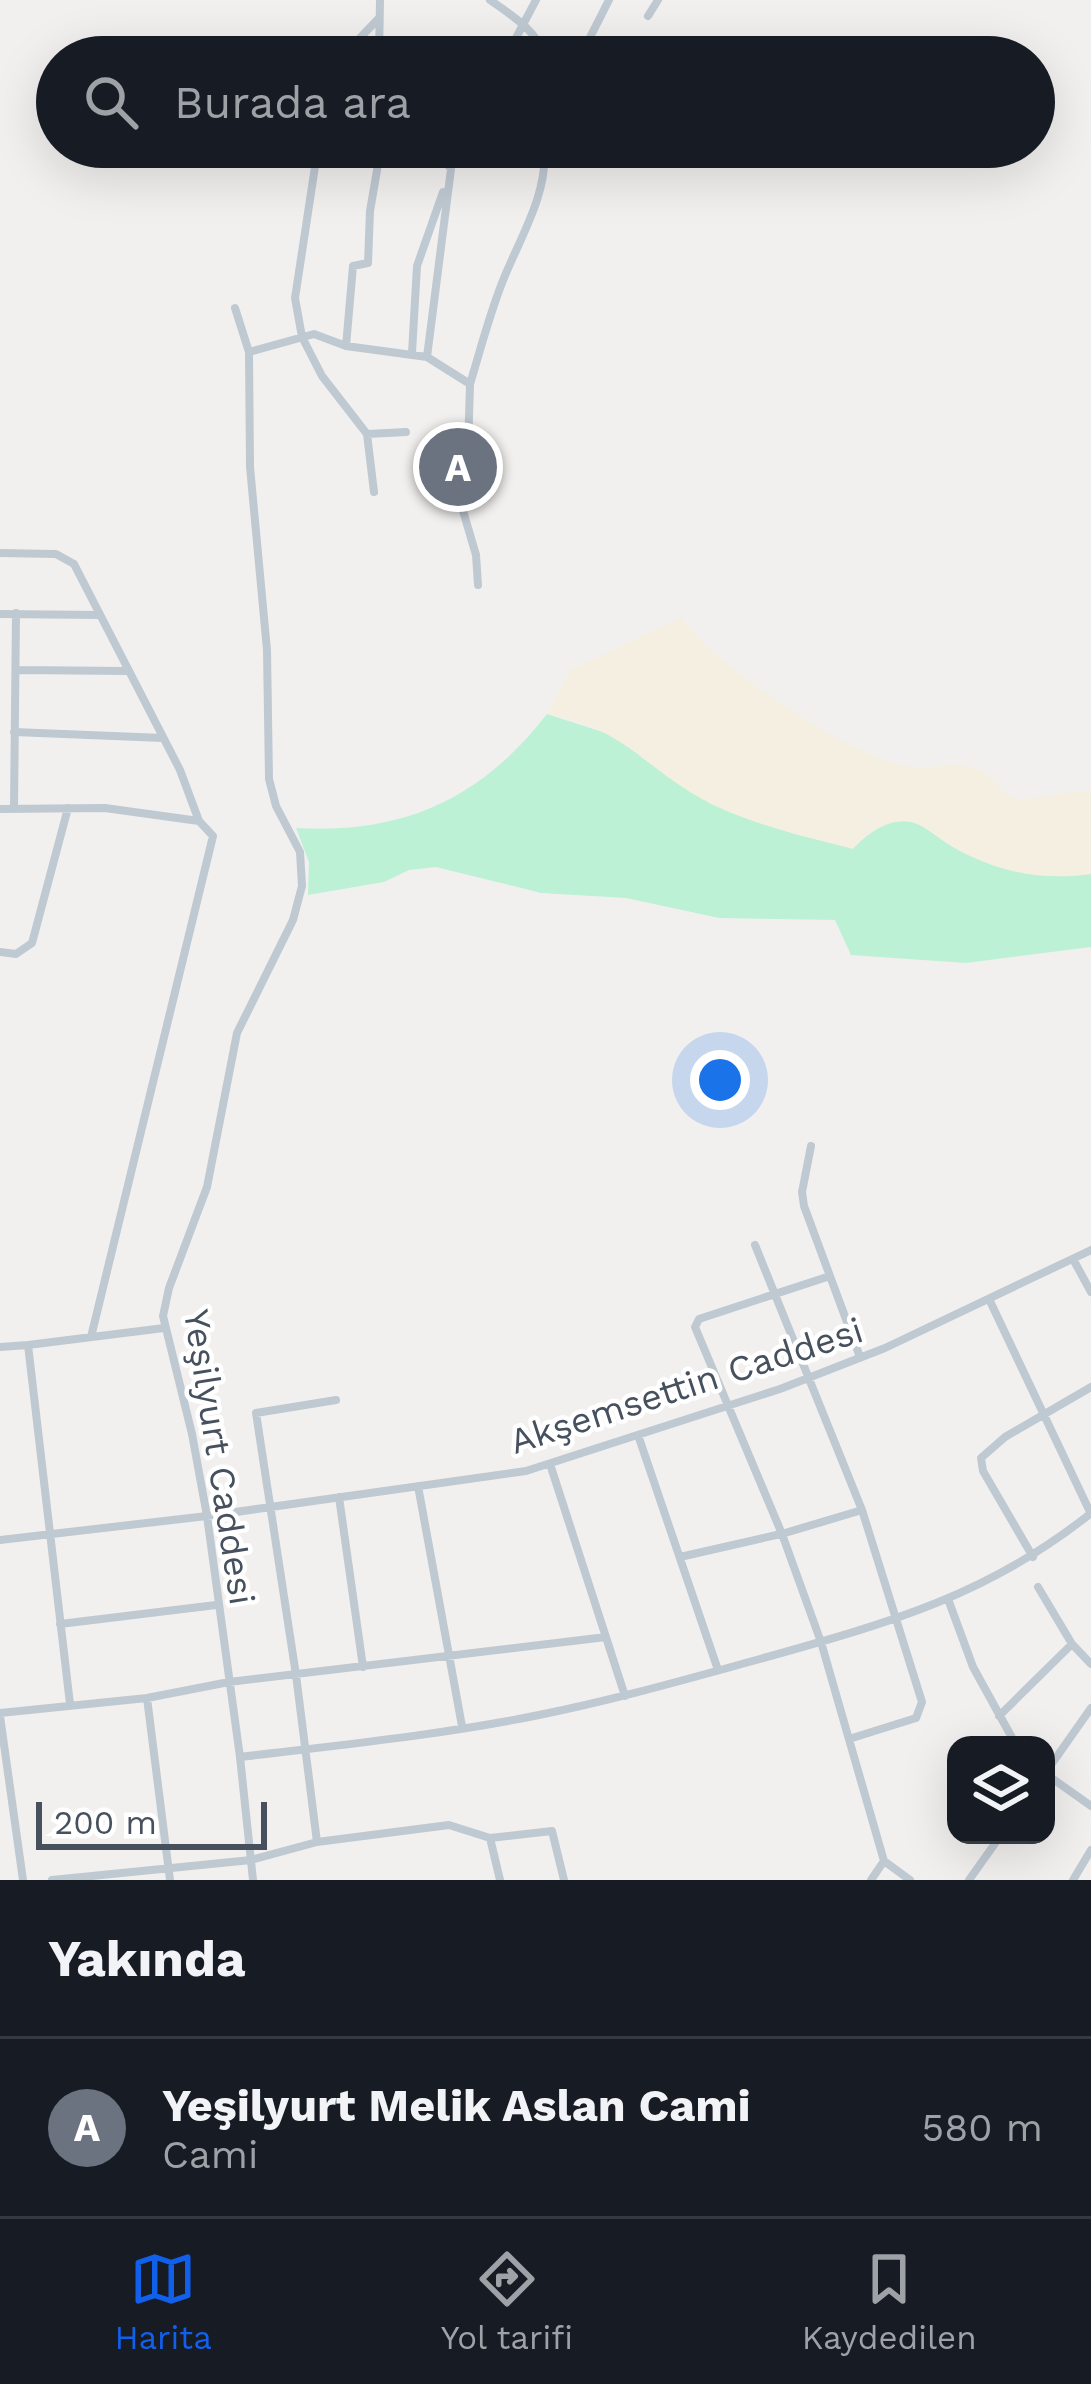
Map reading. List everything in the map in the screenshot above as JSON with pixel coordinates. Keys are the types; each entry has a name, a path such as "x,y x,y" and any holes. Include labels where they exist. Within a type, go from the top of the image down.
{"street":[{"path":"379,36 380,0"},
{"path":"490,0 533,36"},
{"path":"516,36 536,0"},
{"path":"591,36 609,0"},
{"path":"648,16 658,0"},
{"path":"362,36 379,18"},
{"path":"316,168 296,298 302,337 322,376 367,434 374,492"},
{"path":"346,346 352,266 368,263 377,168"},
{"path":"478,585 476,555 459,497 475,461 467,448 470,384 545,168"},
{"path":"412,353 417,266 450,170"},
{"path":"427,356 450,170"},
{"path":"429,229 442,231"},
{"path":"417,266 437,268"},
{"name":"Yeşilyurt Caddesi","path":"235,308 249,352 250,467 267,650 269,779 300,852 302,886 293,920 237,1033 207,1187 163,1316 207,1516 253,1880"},
{"path":"249,352 314,334 346,346 427,356 470,384"},
{"path":"367,434 406,432"},
{"path":"0,553 66,557 74,564 200,821"},
{"path":"0,614 100,614"},
{"path":"14,809 16,614"},
{"path":"16,670 128,671"},
{"path":"14,732 163,738"},
{"path":"0,952 19,953 32,943 68,808"},
{"path":"0,809 105,808 200,821 210,830 213,843 120,1204 91,1337"},
{"path":"811,1146 802,1192 860,1358"},
{"path":"755,1245 862,1510 922,1702 916,1718 849,1739"},
{"name":"Akşemsettin Caddesi","path":"0,1540 526,1471 860,1358 1091,1250"},
{"path":"1073,1259 1091,1292"},
{"path":"830,1276 697,1320 696,1333 782,1534 821,1642 884,1862 910,1880"},
{"path":"240,1757 462,1727 625,1696 898,1619 981,1586 1033,1557 1091,1513 989,1299"},
{"path":"0,1346 164,1328"},
{"path":"28,1345 70,1704"},
{"path":"1033,1557 983,1471 981,1458 998,1442 1091,1387"},
{"path":"317,1842 256,1413 336,1400"},
{"path":"638,1435 718,1670"},
{"path":"550,1463 625,1696"},
{"path":"418,1486 462,1727"},
{"path":"339,1497 363,1667"},
{"path":"680,1557 862,1510"},
{"path":"1037,1587 1072,1644 1091,1664"},
{"path":"948,1599 973,1666 1010,1736"},
{"path":"60,1624 216,1605"},
{"path":"23,1880 0,1714 606,1636"},
{"path":"998,1716 1072,1644"},
{"path":"147,1698 170,1880"},
{"path":"1055,1760 1091,1708"},
{"path":"1055,1780 1091,1806"},
{"path":"52,1880 251,1860 317,1842 449,1825 490,1838 552,1831 564,1880"},
{"path":"490,1838 500,1880"},
{"path":"969,1880 995,1844"},
{"path":"1073,1880 1091,1850"},
{"path":"871,1880 884,1862"}],"green space":[{"path":"547,714 612,735 711,804 795,834 853,848 887,825 912,822 970,856 1003,868 1037,875 1091,874 1091,947 966,963 851,955 835,920 719,918 626,898 541,893 436,867 308,895 309,862 296,828 372,825 437,805 495,769"}],"sand":[{"path":"681,617 750,682 814,725 875,757 909,767 974,768 1018,800 1091,790 1091,874 1037,875 1003,868 970,856 912,822 879,827 853,849 776,828 702,799 595,728 547,714 571,670"}],"place":[{"name":"Yeşilyurt Melik Aslan Cami","path":"458,467"}]}
